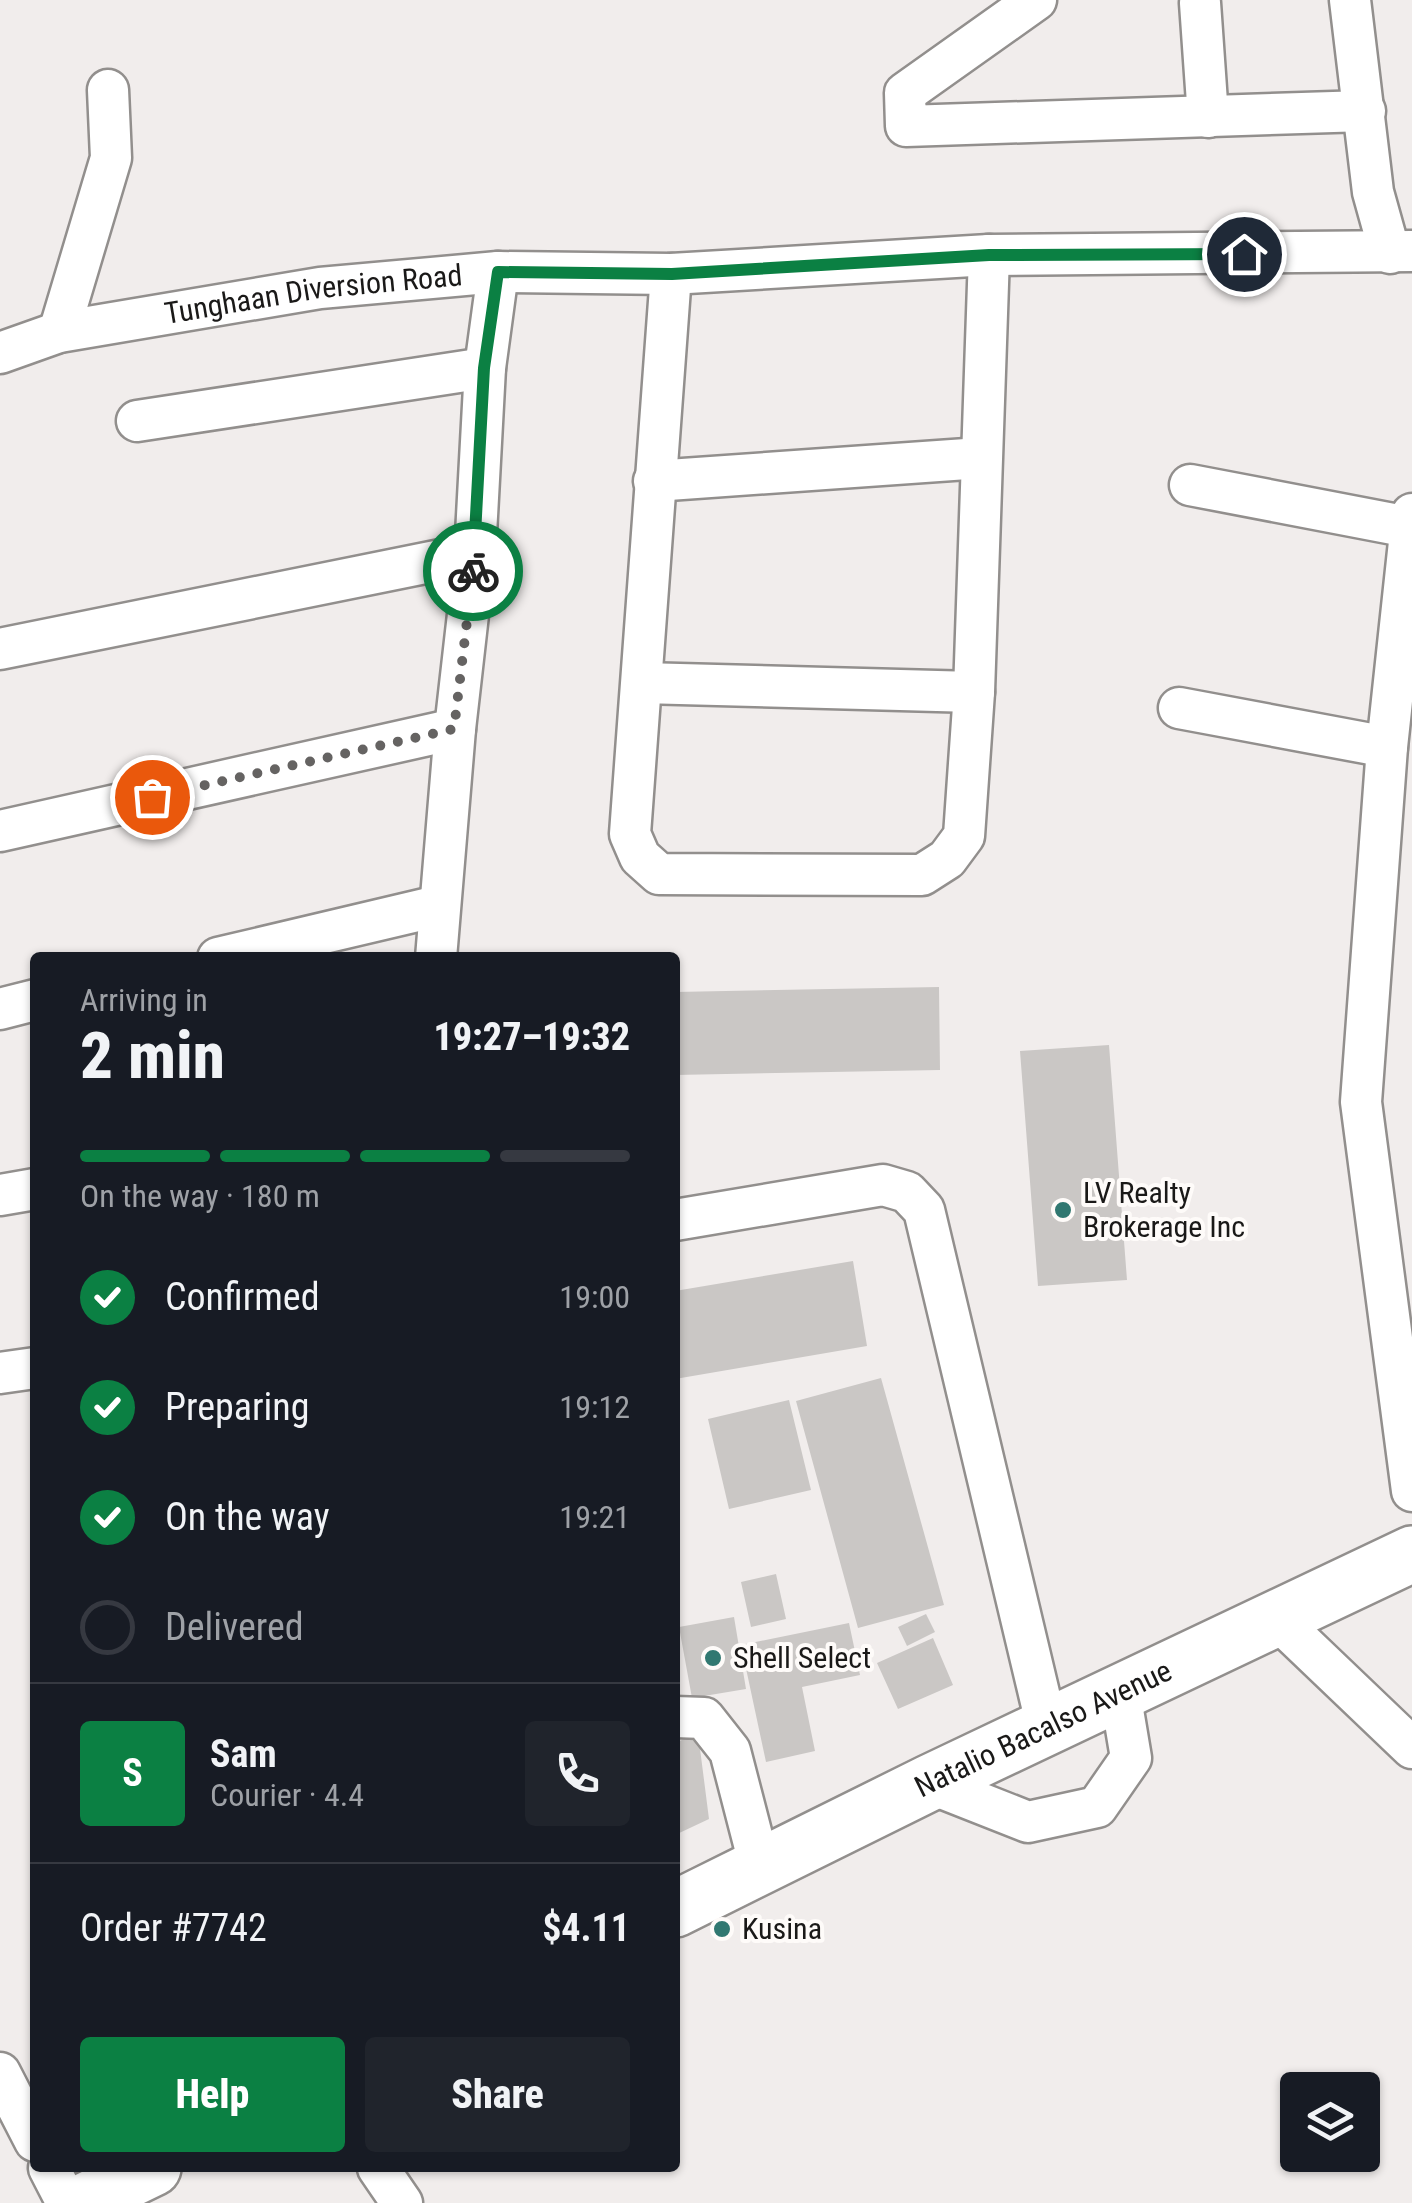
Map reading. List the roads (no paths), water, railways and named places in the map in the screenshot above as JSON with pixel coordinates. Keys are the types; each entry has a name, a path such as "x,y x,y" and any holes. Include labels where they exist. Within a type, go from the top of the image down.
{"highway":[{"name":"Natalio Bacalso Avenue","path":"680,1907 929,1783 1412,1554"},
{"path":"80,2203 144,2172"}],"street":[{"path":"1036,0 905,94 906,126 1365,110"},
{"path":"1350,0 1373,192 1401,252"},
{"path":"1200,3 1208,117"},
{"path":"59,332 111,158 108,90"},
{"name":"Tunghaan Diversion Road","path":"0,354 59,332 320,288 498,272 672,274 989,255 1401,252"},
{"path":"672,274 630,834 640,857 659,874 922,875 947,859 964,836 974,692 989,255"},
{"path":"436,952 454,729 475,553 484,368 498,272"},
{"path":"137,421 484,368"},
{"path":"654,481 980,458"},
{"path":"1190,485 1411,521 1387,747 1362,1102 1412,1491"},
{"path":"0,650 475,553"},
{"path":"642,682 974,692"},
{"path":"1179,708 1387,747"},
{"path":"0,832 454,729"},
{"path":"243,952 438,906"},
{"path":"0,1008 30,1001"},
{"path":"680,1219 883,1185 907,1192 924,1210 1047,1727"},
{"path":"0,1195 30,1189"},
{"path":"0,1373 30,1369"},
{"path":"1276,1618 1412,1748"},
{"path":"929,1783 1028,1822 1097,1806 1131,1758 1120,1692"},
{"path":"680,1717 704,1718 730,1751 760,1867"},
{"path":"0,2073 30,2131"},
{"path":"51,2172 67,2203"},
{"path":"381,2172 402,2203"}],"place":[{"name":"LV Realty Brokerage Inc","path":"1063,1210"},
{"name":"Shell Select","path":"713,1658"},
{"name":"Kusina","path":"722,1929"}]}
